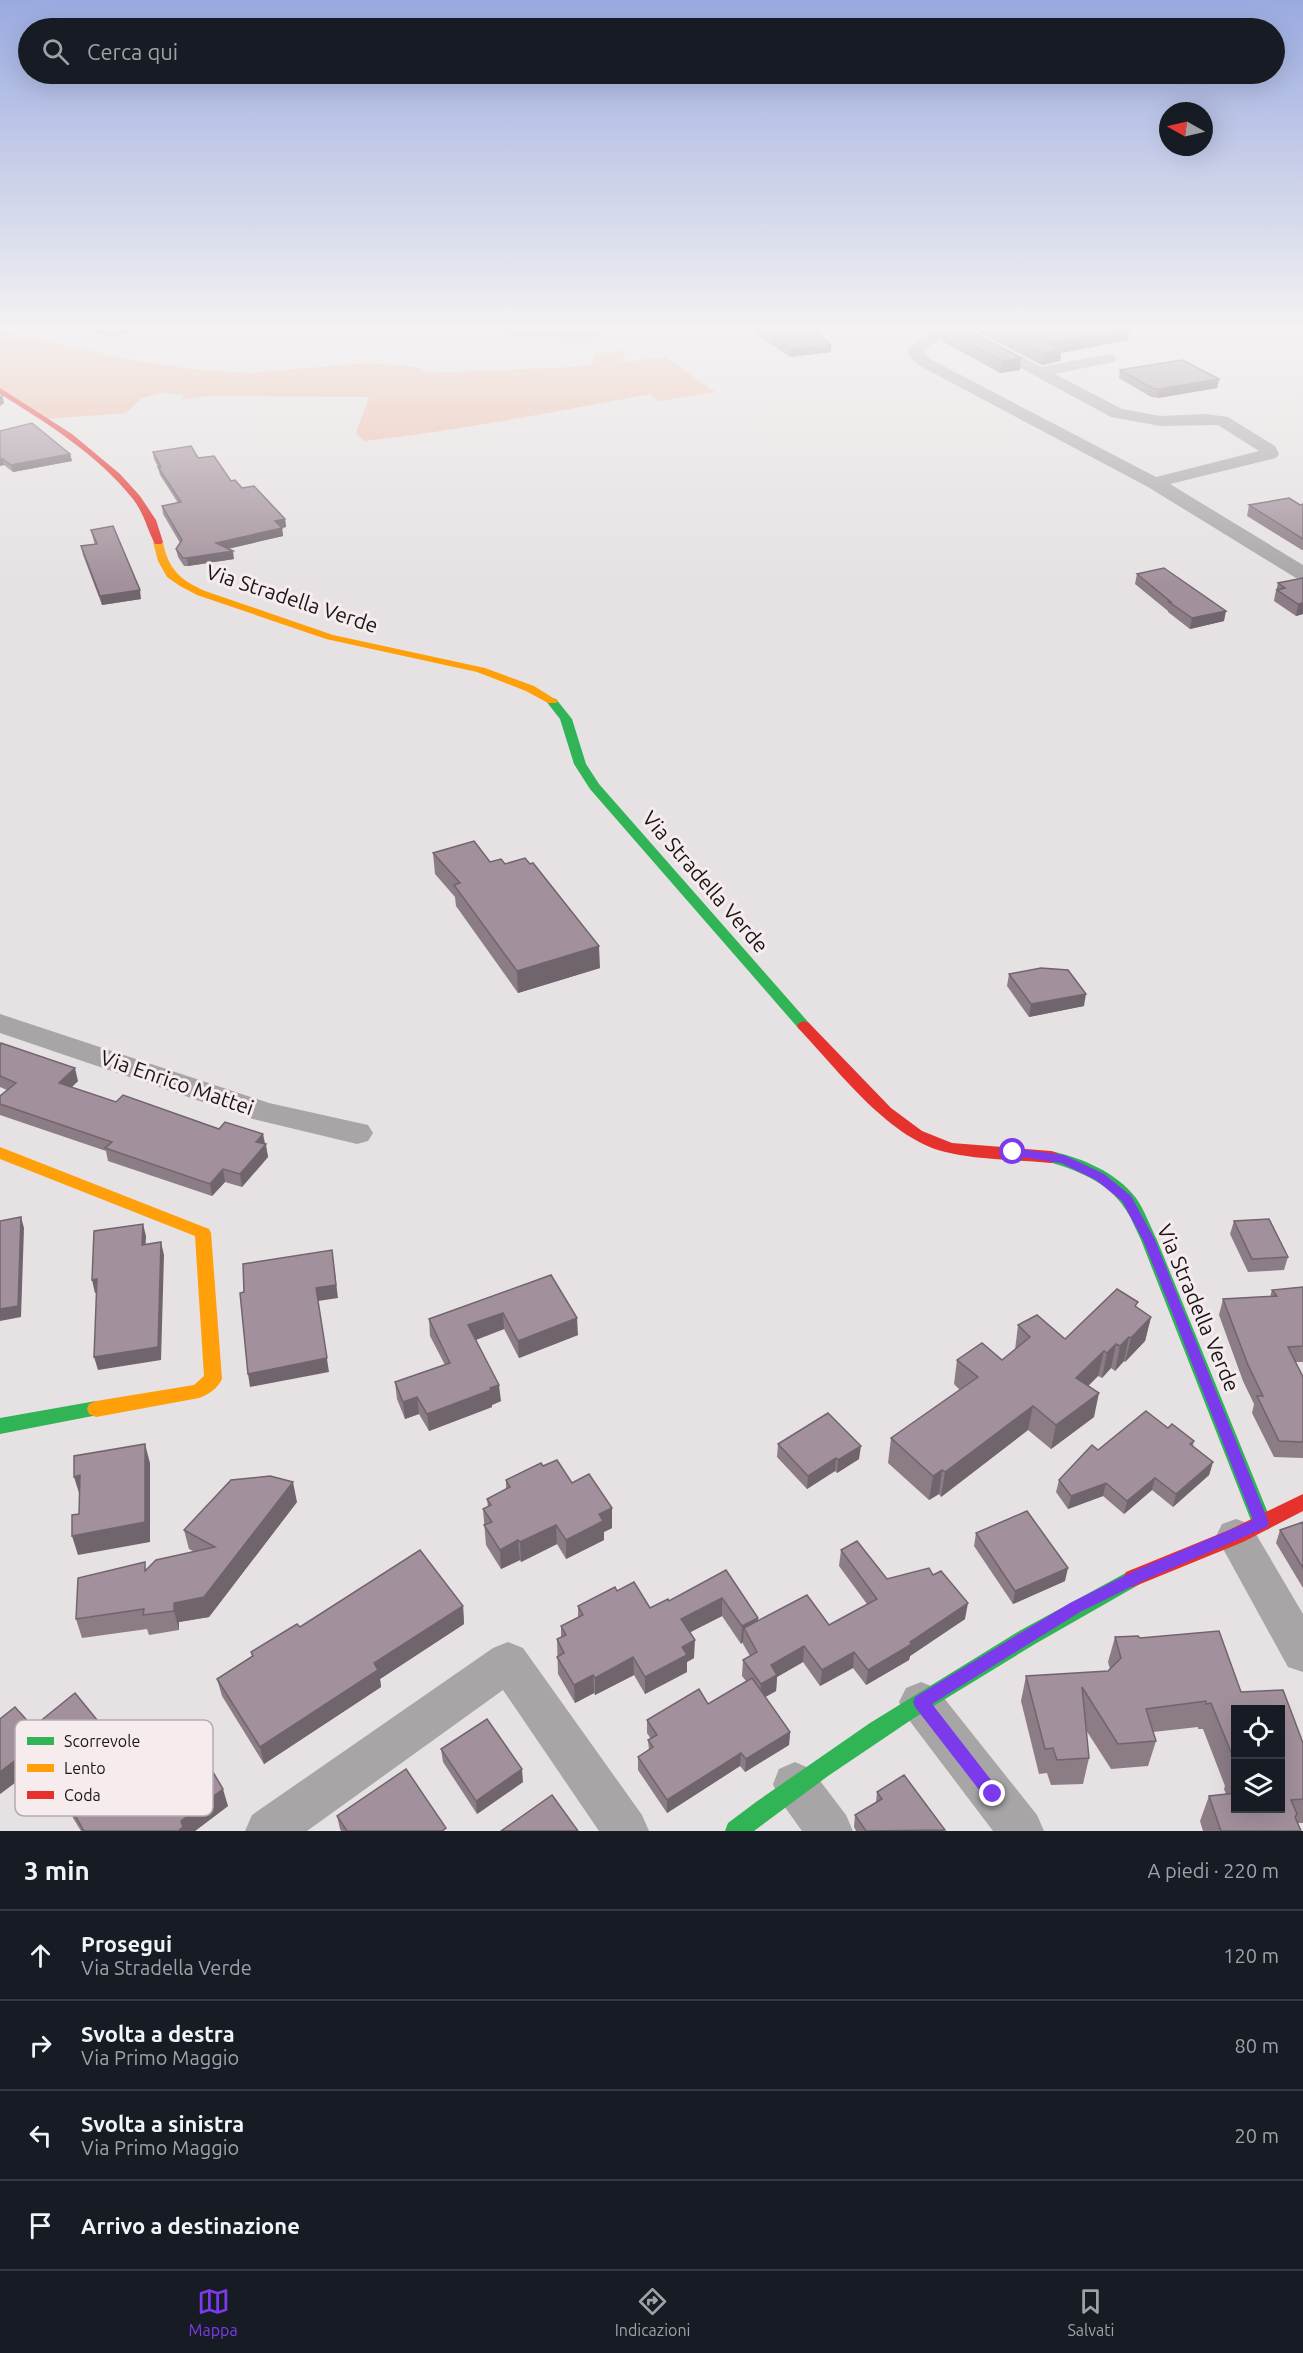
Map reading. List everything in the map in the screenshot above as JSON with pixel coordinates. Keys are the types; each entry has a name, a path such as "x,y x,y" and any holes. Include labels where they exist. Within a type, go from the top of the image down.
{"street":[{"name":"Via Stradella Verde","path":"40,415 124,485 149,517 156,532 159,556 167,572 180,583 201,593 345,641 505,676 532,688 552,701 566,719 580,764 594,786 741,956 851,1077 886,1112 916,1135 950,1148 1013,1152 1064,1159 1100,1177 1127,1199 1149,1240 1175,1302 1249,1529"},
{"path":"1026,415 1213,516 1303,574"},
{"path":"1127,415 1160,421 1206,419 1222,421 1269,450 1270,454 1154,483"},
{"name":"Via Enrico Mattei","path":"0,1023 264,1112 357,1133"},
{"path":"0,1153 203,1233 213,1379 199,1391 0,1426"},
{"path":"736,1831 795,1784 921,1702 1075,1608 1140,1575 1249,1529 1303,1502"},
{"path":"1249,1529 1303,1653"},
{"path":"268,1831 507,1662 626,1831"},
{"path":"921,1702 1022,1831"},
{"path":"795,1784 830,1831"}],"shaded area":[{"path":"40,415 93,415 46,419"},
{"path":"362,415 534,415 364,441 356,433"}],"building":[{"path":"32,423 70,454 11,465 0,459 0,431"},
{"path":"191,446 198,458 214,456 231,481 235,480 242,488 254,486 285,519 275,521 282,528 216,543 233,551 183,558 176,549 182,540 162,506 181,502 158,467 161,467 153,452"},
{"path":"1289,498 1300,505 1303,504 1303,539 1249,505"},
{"path":"113,526 140,590 100,596 81,546 97,544 91,530"},
{"path":"1164,568 1226,611 1192,618 1169,602 1171,602 1137,574"},
{"path":"1303,578 1303,603 1298,604 1277,590 1285,588 1278,583"},
{"path":"474,841 490,862 501,859 505,864 525,858 530,864 533,863 599,946 517,971 454,885 460,883 433,853"},
{"path":"1041,968 1068,970 1086,994 1031,1004 1009,974"},
{"path":"1,1043 75,1068 59,1083 116,1102 123,1095 219,1129 225,1122 263,1134 256,1142 266,1144 240,1174 223,1169 210,1184 105,1148 112,1142 0,1104 0,1096 16,1083 0,1076"},
{"path":"21,1217 18,1306 0,1309 0,1221"},
{"path":"1269,1219 1288,1257 1252,1259 1234,1221"},
{"path":"143,1224 142,1245 161,1242 158,1347 94,1357 97,1279 92,1280 94,1231"},
{"path":"332,1250 336,1285 316,1288 327,1358 248,1374 240,1293 244,1292 243,1264"},
{"path":"551,1275 577,1318 518,1341 503,1313 468,1325 499,1385 427,1414 417,1397 403,1402 395,1382 450,1363 429,1319"},
{"path":"1303,1287 1303,1346 1288,1347 1303,1377 1303,1442 1279,1441 1257,1396 1263,1396 1248,1365 1223,1299 1277,1296 1272,1290"},
{"path":"1117,1289 1138,1302 1135,1306 1151,1317 1131,1338 1129,1337 1120,1346 1116,1344 1107,1353 1104,1351 1076,1378 1099,1393 1056,1425 1033,1406 945,1472 942,1470 933,1476 891,1438 978,1377 957,1360 982,1343 1002,1360 1030,1337 1018,1325 1037,1315 1065,1339"},
{"path":"1146,1411 1168,1428 1172,1424 1194,1441 1190,1444 1213,1462 1176,1494 1155,1478 1127,1501 1106,1483 1071,1496 1059,1480 1092,1445 1098,1450"},
{"path":"828,1413 861,1446 838,1460 836,1458 808,1476 778,1444"},
{"path":"145,1444 145,1522 72,1536 72,1515 79,1514 80,1475 74,1477 74,1456"},
{"path":"557,1460 572,1483 589,1474 612,1508 599,1514 603,1521 566,1540 556,1525 500,1550 484,1525 492,1522 483,1509 491,1505 487,1499 510,1487 506,1480 541,1463 543,1466"},
{"path":"270,1476 293,1482 204,1597 174,1603 174,1611 143,1615 144,1609 76,1619 78,1578 145,1562 145,1571 156,1560 215,1547 184,1530 231,1480"},
{"path":"1027,1511 1068,1568 1015,1591 976,1533"},
{"path":"1303,1522 1303,1568 1280,1530"},
{"path":"857,1541 887,1579 929,1568 933,1575 941,1571 968,1603 910,1642 912,1644 868,1670 854,1652 822,1670 804,1646 771,1665 777,1675 761,1684 743,1660 757,1652 744,1628 807,1595 829,1625 877,1599 841,1550"},
{"path":"420,1550 463,1606 374,1663 378,1670 260,1747 217,1679 253,1656 251,1652 297,1624 300,1627"},
{"path":"726,1570 758,1618 742,1626 722,1598 681,1619 695,1640 682,1647 687,1655 645,1677 633,1657 595,1678 593,1675 574,1685 557,1657 564,1653 557,1639 566,1635 561,1626 583,1615 578,1606 615,1587 617,1591 634,1582 650,1608 668,1599 669,1601"},
{"path":"1219,1631 1241,1692 1283,1690 1303,1743 1303,1799 1291,1800 1301,1831 1221,1831 1209,1796 1231,1794 1231,1813 1285,1813 1285,1705 1231,1705 1231,1752 1211,1703 1206,1704 1206,1701 1146,1709 1156,1741 1118,1744 1082,1687 1089,1758 1057,1760 1053,1748 1045,1749 1026,1676 1108,1671 1121,1658 1115,1637 1138,1636 1140,1638"},
{"path":"752,1678 790,1732 746,1759 741,1753 667,1800 638,1757 653,1747 648,1740 657,1735 647,1720 699,1689 708,1704"},
{"path":"75,1693 97,1720 42,1720"},
{"path":"15,1707 27,1720 15,1720 15,1761 0,1772 0,1719"},
{"path":"487,1719 522,1769 476,1801 441,1749"},
{"path":"406,1769 446,1828 442,1831 347,1831 337,1816"},
{"path":"213,1772 223,1789 213,1797"},
{"path":"904,1775 945,1830 866,1831 855,1815 882,1799 877,1792"},
{"path":"552,1795 578,1831 501,1831"},
{"path":"76,1816 188,1816 181,1821 183,1827 178,1831 84,1831"}],"traffic: fast":[{"path":"552,701 566,719 580,764 594,786 804,1026"},
{"path":"1051,1157 1071,1162 1101,1177 1133,1207 1149,1240 1262,1523"},
{"path":"0,1426 96,1409"},
{"path":"736,1831 848,1749 907,1711 1028,1637 1133,1578"}],"traffic: slow":[{"path":"158,542 166,569 171,575 201,593 348,642 481,670 530,688 552,701"},
{"path":"0,1153 203,1233 213,1379 199,1391 96,1409"}],"traffic: jam":[{"path":"39,415 94,455 117,476 137,498 151,520 158,542"},
{"path":"804,1026 886,1112 916,1135 950,1148 1051,1157"},
{"path":"1133,1578 1236,1536 1303,1502"}],"route":[{"path":"993,1794 921,1702 1075,1608 1140,1575 1262,1523 1175,1302 1149,1240 1127,1199 1100,1177 1064,1159 1013,1152"}]}
